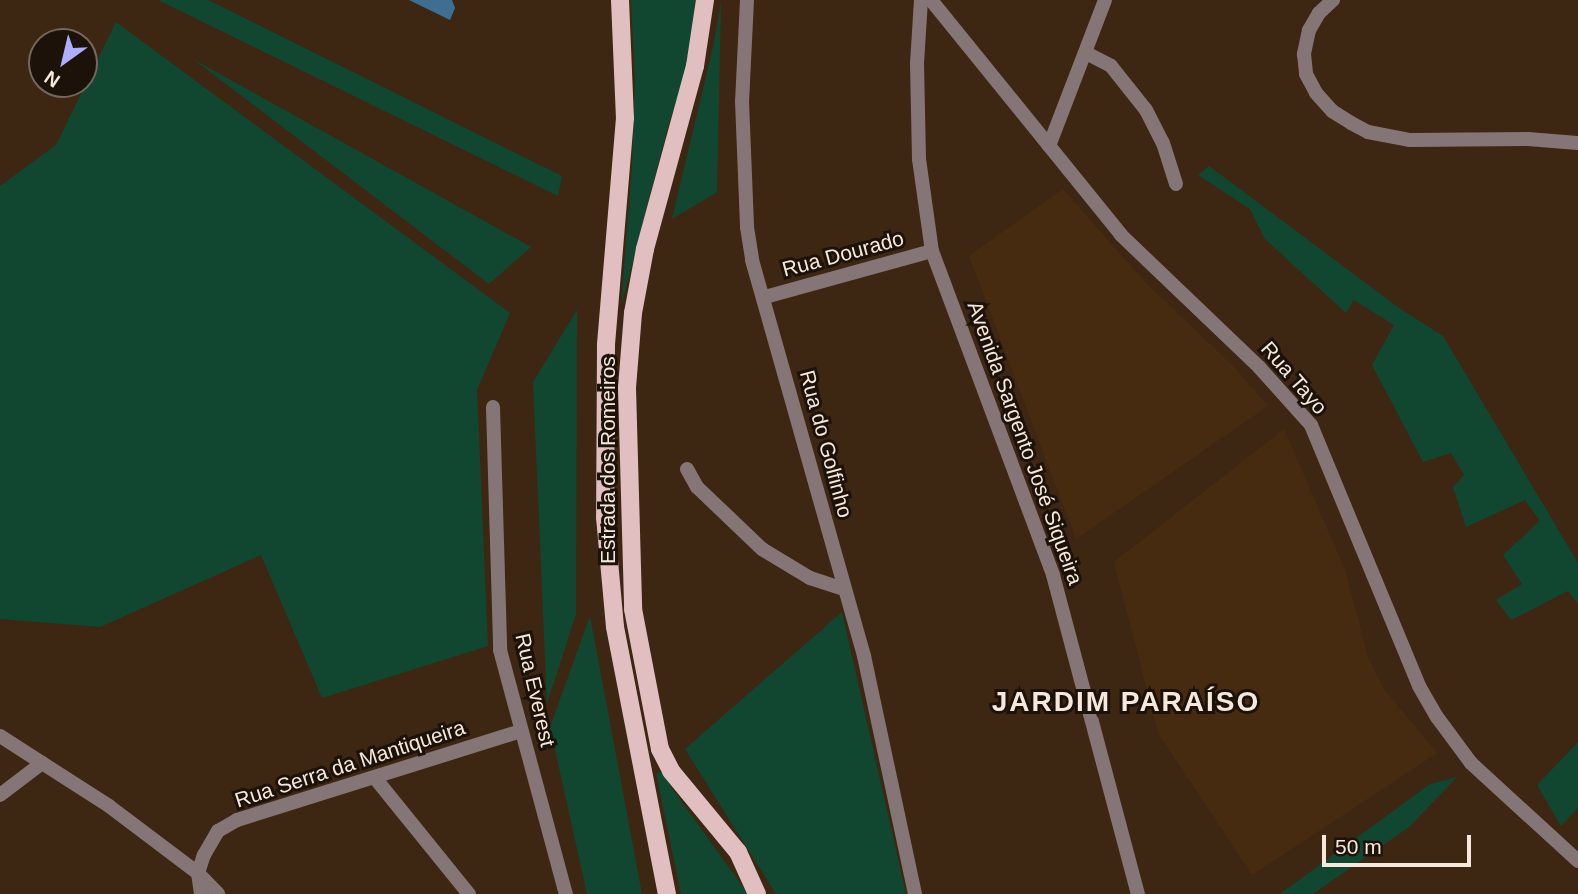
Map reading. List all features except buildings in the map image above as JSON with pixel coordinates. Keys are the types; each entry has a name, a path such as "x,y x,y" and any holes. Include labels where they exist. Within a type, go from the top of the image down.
{"main road":[{"name":"Estrada dos Romeiros","path":"620,0 625,118 606,345 605,517 615,627 667,894"},
{"name":"Estrada dos Romeiros","path":"705,0 695,66 645,249 633,313 627,388 633,609 660,749 671,771 738,852 757,894"}],"street":[{"name":"Rua do Golfinho","path":"747,0 742,101 747,227 752,260 765,297 843,589 864,656 915,894"},
{"name":"Avenida Sargento José Siqueira","path":"921,0 917,63 919,146 924,211 932,251 1054,575 1138,894"},
{"name":"Rua Tayo","path":"931,0 1121,235 1259,367 1311,425 1419,686 1437,717 1471,763 1578,861"},
{"path":"1049,146 1105,0"},
{"path":"1333,0 1309,30 1304,54 1306,74 1316,93 1332,111 1351,123 1368,132 1410,140 1528,139 1578,144"},
{"path":"1086,53 1111,66 1146,110 1163,143 1176,184"},
{"name":"Rua Dourado","path":"765,297 932,251"},
{"name":"Rua Everest","path":"493,407 500,650 566,894"},
{"path":"687,469 697,486 762,550 810,578 843,589"},
{"name":"Rua Serra da Mantiqueira","path":"198,873 218,831 237,820 521,731"},
{"path":"0,736 109,806 198,873 218,894"},
{"path":"0,795 42,763"},
{"path":"375,778 469,894"},
{"path":"198,873 201,894"}],"shaded area":[{"path":"1063,189 1145,282 1235,368 1268,406 1076,539 969,256"},
{"path":"1284,429 1345,570 1368,657 1384,689 1437,753 1252,875 1158,733 1114,562"}],"green space":[{"path":"158,0 208,0 562,176 558,196"},
{"path":"631,0 695,0 691,54 667,130 621,307 632,167 635,82"},
{"path":"721,2 717,192 672,219 713,47"},
{"path":"116,22 510,313 477,390 488,646 322,698 261,555 100,627 0,619 0,186 56,145 79,98 98,98 98,59"},
{"path":"193,59 531,247 489,284"},
{"path":"1209,166 1399,308 1443,336 1578,563 1578,604 1568,591 1511,620 1496,600 1522,584 1503,555 1540,521 1525,500 1466,527 1453,487 1464,475 1451,453 1423,462 1372,365 1394,325 1354,300 1346,313 1265,239 1250,209 1198,175"},
{"path":"577,310 576,614 547,704 533,382"},
{"path":"842,612 906,894 776,894 685,749"},
{"path":"590,616 642,894 587,894 550,727"},
{"path":"1578,742 1578,808 1561,826 1537,785"},
{"path":"663,771 671,787 748,894 681,894 656,773"},
{"path":"1457,777 1409,827 1313,894 1280,894 1430,784"}],"water":[{"path":"409,0 452,0 455,8 450,20"}],"district":[{"name":"JARDIM PARAÍSO","path":"1126,702"}]}
